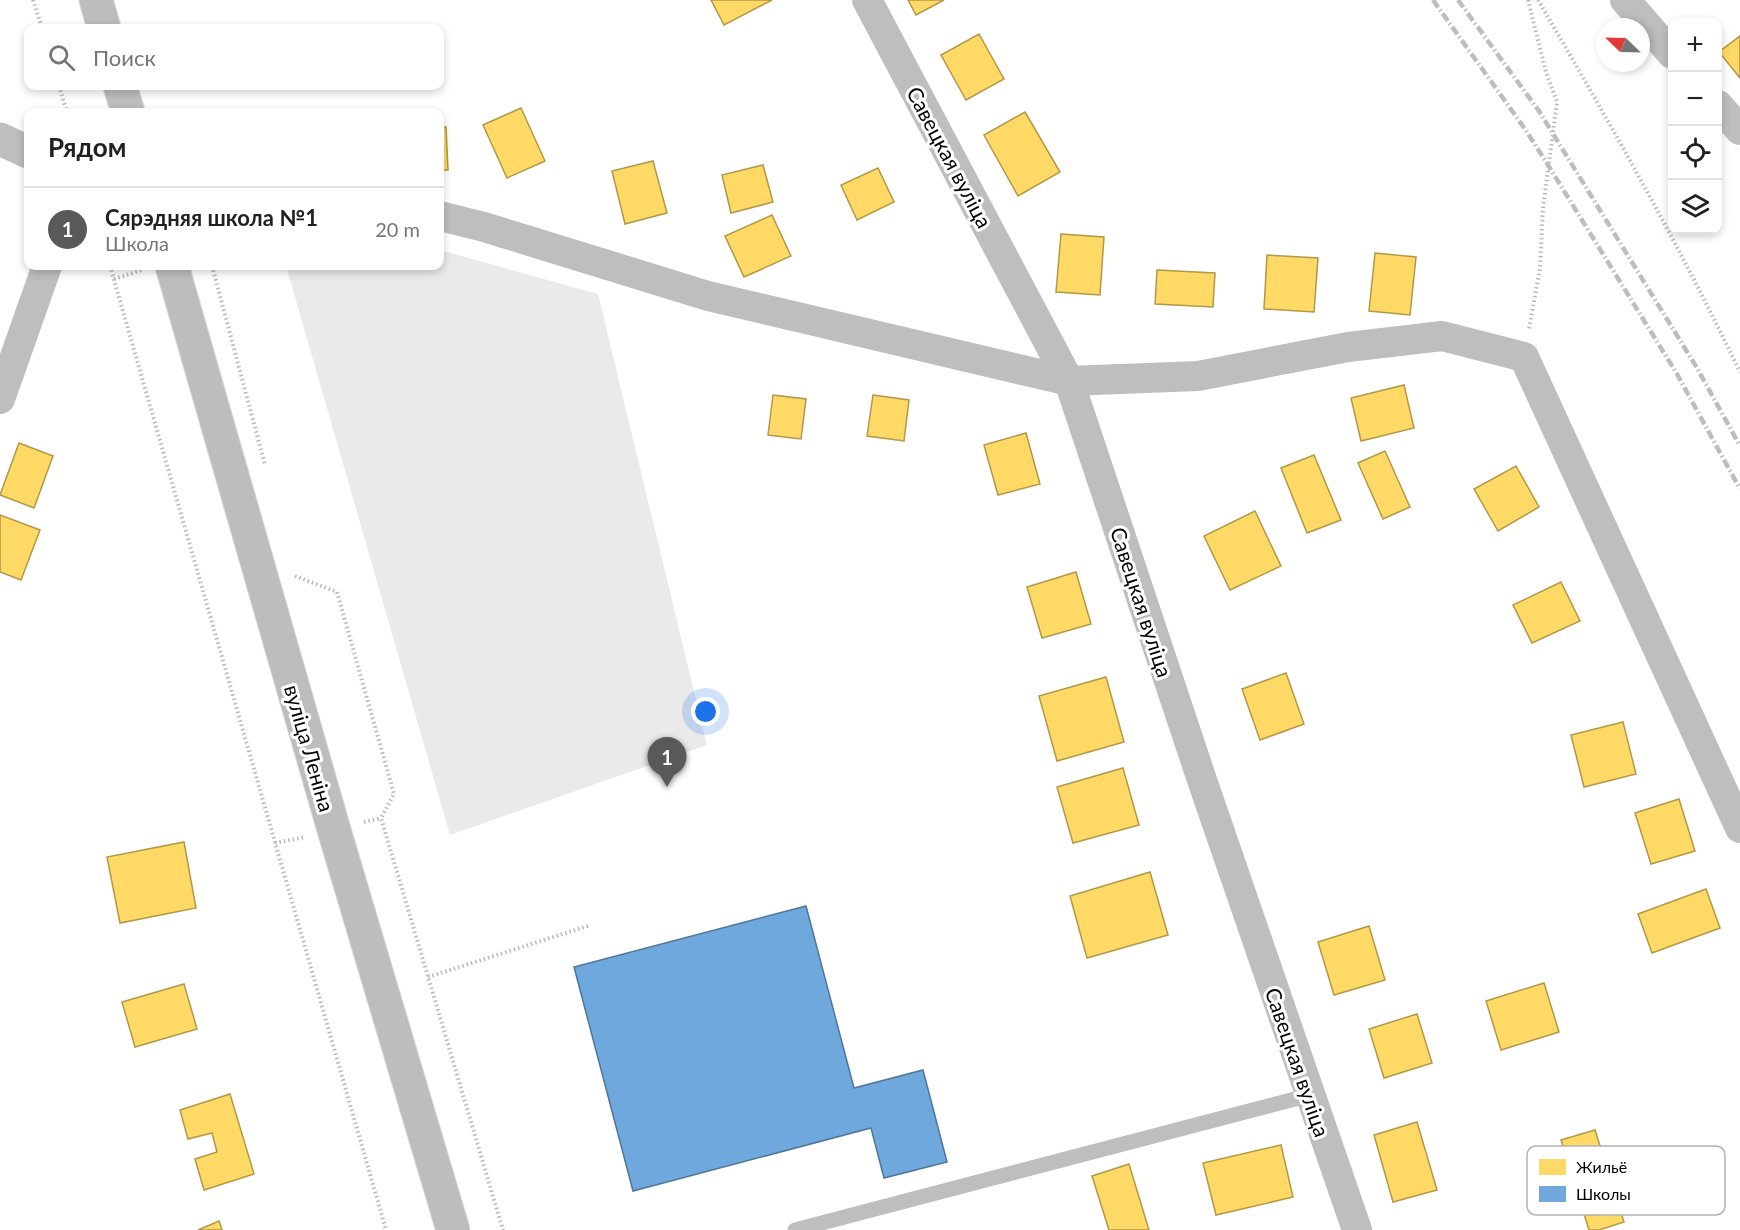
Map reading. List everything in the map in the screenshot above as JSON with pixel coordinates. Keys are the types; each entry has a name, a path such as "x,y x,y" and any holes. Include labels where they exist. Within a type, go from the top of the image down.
{"main road":[{"path":"96,0 103,24"},
{"path":"121,90 127,108"},
{"name":"вуліца Леніна","path":"159,270 324,796 453,1230"}],"street":[{"name":"Савецкая вуліца","path":"867,0 1069,381 1202,780 1357,1230"},
{"path":"1624,0 1668,50"},
{"path":"1722,110 1740,130"},
{"path":"0,140 24,150"},
{"path":"444,217 484,227 708,296 1069,381 1198,375 1348,347 1442,336 1524,357 1740,828"},
{"path":"0,399 46,270"}],"lane":[{"path":"795,1230 1310,1095"}],"path":[{"path":"33,0 41,24"},
{"path":"1524,357 1540,268 1543,208 1557,102 1546,72 1528,0"},
{"path":"1538,0 1700,289 1740,372"},
{"path":"60,90 66,108"},
{"path":"111,270 386,1230"},
{"path":"114,279 147,270"},
{"path":"213,270 267,472"},
{"path":"294,576 338,592 394,794 381,818 503,1230"},
{"path":"428,977 591,925"}],"shaded area":[{"path":"444,251 598,294 707,745 450,835 287,270 444,270"}],"building: Жильё":[{"path":"711,0 772,0 724,25"},
{"path":"908,0 944,0 916,15"},
{"path":"979,34 1004,79 966,100 941,55"},
{"path":"1740,36 1740,78 1722,56 1722,50"},
{"path":"521,108 545,161 507,178 483,125"},
{"path":"1025,112 1060,172 1018,196 984,135"},
{"path":"444,127 446,127 448,170 444,170"},
{"path":"653,161 667,213 625,224 612,171"},
{"path":"763,165 773,202 731,213 722,175"},
{"path":"878,168 894,202 857,220 841,185"},
{"path":"772,215 791,256 744,277 725,236"},
{"path":"1061,234 1104,237 1100,295 1056,292"},
{"path":"1375,253 1416,257 1410,315 1369,311"},
{"path":"1267,255 1318,258 1314,312 1264,309"},
{"path":"1157,270 1215,273 1213,307 1155,304"},
{"path":"1404,385 1414,428 1361,441 1351,398"},
{"path":"773,395 806,399 801,439 768,435"},
{"path":"873,395 909,400 904,441 867,436"},
{"path":"1026,433 1040,484 998,495 984,445"},
{"path":"19,443 53,456 34,508 0,495"},
{"path":"1385,451 1410,507 1383,519 1358,463"},
{"path":"1314,455 1341,520 1307,533 1281,468"},
{"path":"1516,466 1539,507 1498,531 1474,489"},
{"path":"1255,511 1281,566 1230,590 1204,536"},
{"path":"0,515 40,530 21,580 0,572"},
{"path":"1076,572 1091,624 1042,638 1027,587"},
{"path":"1561,582 1580,621 1532,643 1513,605"},
{"path":"1286,673 1304,724 1260,740 1242,689"},
{"path":"1106,677 1124,742 1057,761 1039,696"},
{"path":"1623,722 1636,774 1584,787 1571,735"},
{"path":"1123,768 1139,825 1073,843 1057,787"},
{"path":"1679,799 1695,851 1651,864 1635,813"},
{"path":"184,842 196,908 120,923 107,857"},
{"path":"1150,872 1168,935 1087,958 1070,896"},
{"path":"1706,889 1720,928 1652,953 1638,914"},
{"path":"1369,926 1385,980 1334,995 1318,942"},
{"path":"1544,983 1559,1032 1501,1050 1486,1001"},
{"path":"184,984 197,1029 135,1047 122,1002"},
{"path":"1417,1014 1432,1063 1384,1078 1369,1029"},
{"path":"230,1094 254,1174 204,1190 195,1159 217,1152 212,1133 188,1139 180,1110"},
{"path":"1417,1122 1437,1190 1393,1202 1374,1135"},
{"path":"1595,1130 1600,1146 1563,1146 1561,1140"},
{"path":"1281,1145 1293,1197 1216,1215 1203,1163"},
{"path":"1129,1164 1149,1230 1109,1230 1092,1176"},
{"path":"1584,1215 1622,1215 1624,1222 1599,1230 1589,1230"},
{"path":"219,1221 222,1230 198,1230"}],"building: Школы":[{"path":"806,906 854,1088 923,1070 947,1162 884,1178 871,1128 633,1191 574,967"}],"railway":[{"path":"1433,0 1548,165 1677,374 1740,489"},
{"path":"1458,0 1539,111 1697,368 1740,446"}],"place":[{"name":"Сярэдняя школа №1","path":"667,787"}]}
